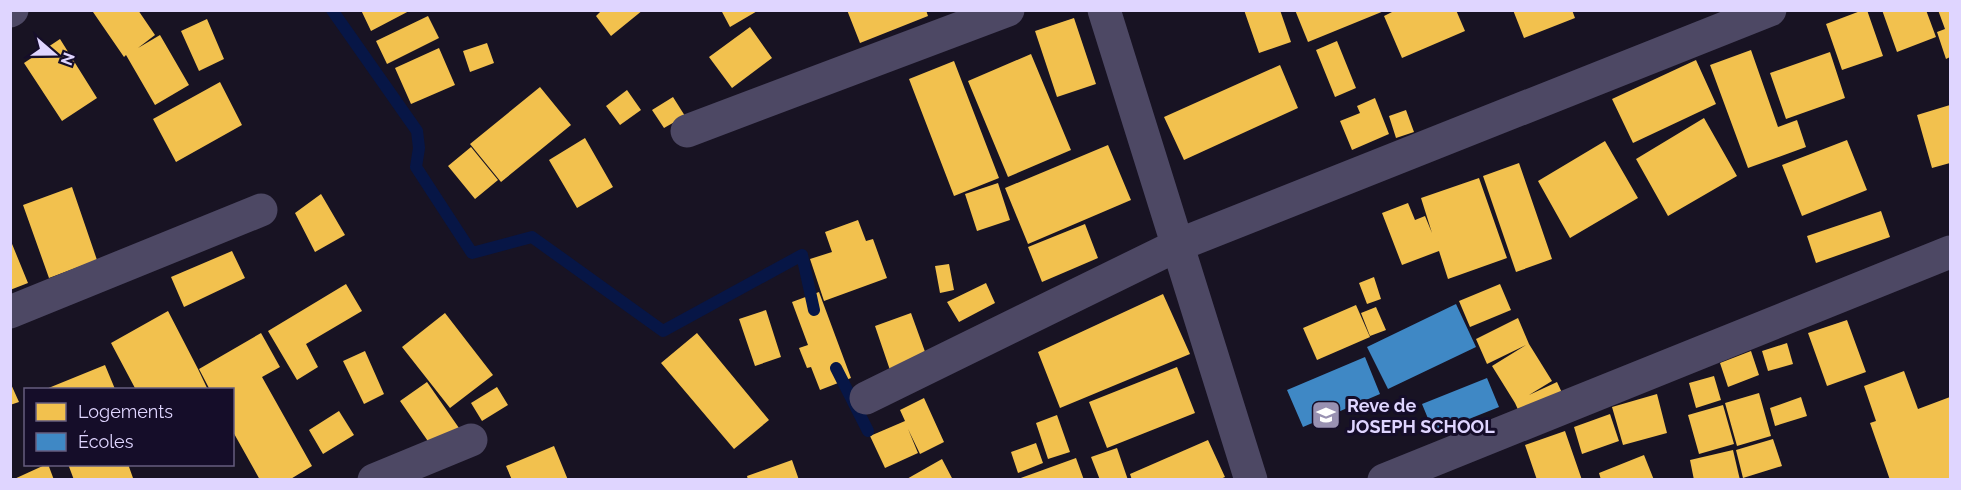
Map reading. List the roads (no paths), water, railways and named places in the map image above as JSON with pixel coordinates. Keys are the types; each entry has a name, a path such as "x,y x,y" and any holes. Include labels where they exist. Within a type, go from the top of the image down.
{"street":[{"path":"687,131 1008,10"},
{"path":"1104,10 1251,480"},
{"path":"866,398 1178,245 1770,10"},
{"path":"10,312 261,210"},
{"path":"1384,480 1950,252"},
{"path":"374,480 471,440"}],"waterway":[{"path":"332,10 417,131 419,148 416,167 472,253 532,237 663,331 802,255 814,310"},
{"path":"836,368 868,431"}],"place":[{"name":"Reve de JOSEPH SCHOOL","path":"1326,415"}]}
